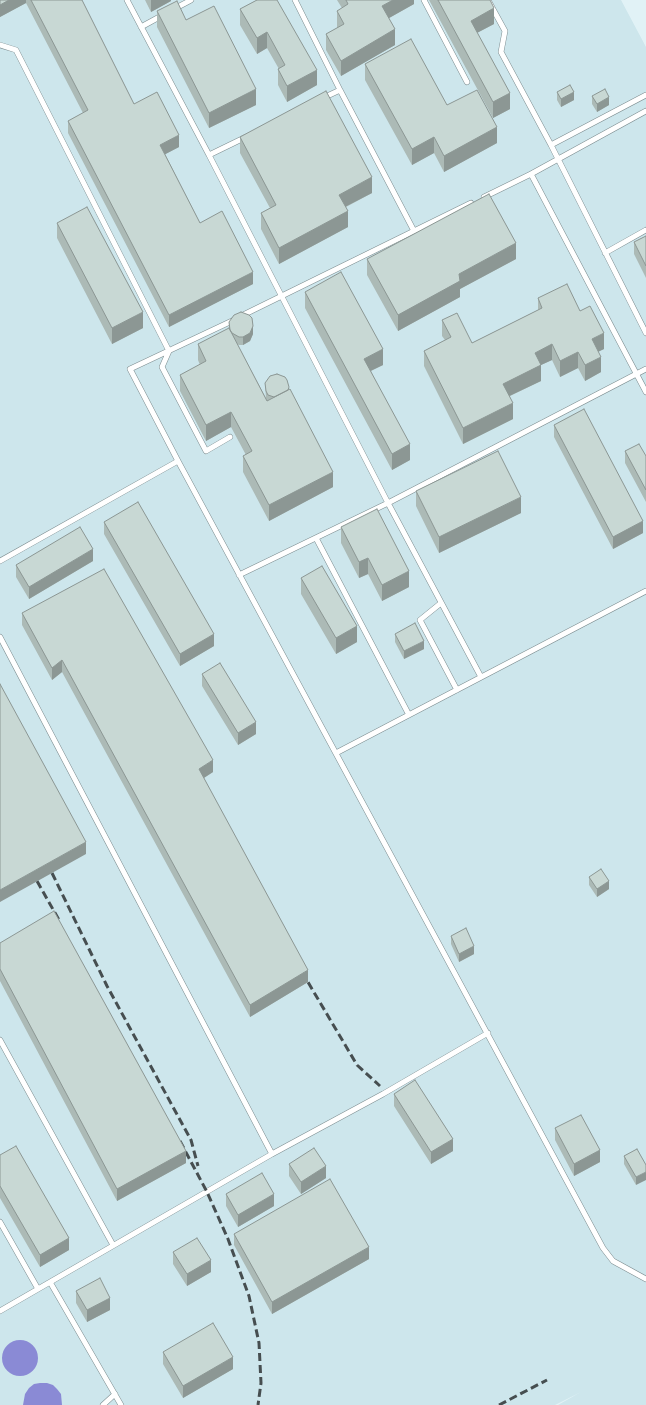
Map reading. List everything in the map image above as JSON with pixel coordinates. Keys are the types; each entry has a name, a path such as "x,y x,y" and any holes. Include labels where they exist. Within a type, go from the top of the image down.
{"lane":[{"path":"127,0 209,155 388,503 481,678"},
{"path":"141,27 191,0"},
{"path":"295,0 340,90 414,231"},
{"path":"424,0 467,82"},
{"path":"488,0 505,32 501,52 552,145 558,160 646,334"},
{"path":"0,44 16,50 169,351"},
{"path":"319,100 340,90"},
{"path":"552,145 646,95"},
{"path":"646,111 532,174 282,297 130,369 239,575 603,1248 613,1261 646,1279"},
{"path":"209,155 251,134"},
{"path":"532,174 646,392"},
{"path":"605,253 646,230"},
{"path":"169,351 162,367 206,451 230,437"},
{"path":"239,575 388,503 646,369"},
{"path":"0,560 178,461"},
{"path":"316,538 409,715"},
{"path":"336,753 646,591"},
{"path":"441,603 420,620 457,690"},
{"path":"0,637 272,1154"},
{"path":"0,1311 272,1154 383,1094 488,1033"},
{"path":"0,1040 114,1246"},
{"path":"0,1222 38,1289"},
{"path":"50,1282 121,1405"},
{"path":"103,1405 115,1394"}],"shaded area":[{"path":"0,0 621,0 646,47 646,1405 558,1405 581,1392 555,1405 0,1405"}],"water":[{"path":"24,1340 33,1345 37,1351 37,1365 33,1371 24,1376 16,1376 7,1371 3,1365 2,1354 7,1345 13,1341"},
{"path":"40,1383 53,1385 57,1389 61,1394 62,1405 23,1405 25,1394 29,1388 34,1384"}],"building":[{"path":"0,0 9,0 0,5"},
{"path":"31,0 82,0 134,104 157,92 179,135 160,145 200,223 222,211 253,272 169,315 68,121 88,110"},
{"path":"257,0 277,0 317,70 287,86 278,69 285,65 267,32 257,38 240,9"},
{"path":"346,0 393,0 382,6 395,29 341,61 326,34 344,24 337,11 348,4"},
{"path":"438,0 490,0 494,8 471,21 510,93 493,102"},
{"path":"177,1 186,20 214,6 256,89 209,113 157,11"},
{"path":"411,39 447,105 477,90 497,127 444,156 434,137 412,149 365,64"},
{"path":"570,85 574,92 561,99 557,92"},
{"path":"605,89 609,97 597,104 592,96"},
{"path":"326,91 372,177 339,195 348,211 279,248 261,213 276,205 240,137"},
{"path":"489,194 516,243 459,274 460,281 398,315 367,259"},
{"path":"87,207 143,312 112,328 57,223"},
{"path":"646,236 646,266 634,242"},
{"path":"341,272 383,349 364,359 410,444 392,454 305,292"},
{"path":"567,284 580,311 590,306 604,333 592,339 601,357 585,365 578,352 560,361 552,344 535,353 541,365 503,384 513,403 463,428 424,351 451,337 442,320 457,313 472,343 542,308 538,298"},
{"path":"241,312 252,318 253,326 250,333 243,337 239,337 230,330 229,322 234,315"},
{"path":"229,328 267,401 290,389 333,472 269,505 243,456 252,451 231,412 206,425 180,375 206,361 198,344"},
{"path":"277,374 285,377 289,387 288,390 274,397 268,395 265,383 270,376"},
{"path":"584,409 643,521 613,537 554,425"},
{"path":"639,444 646,456 646,490 625,451"},
{"path":"498,451 521,497 439,537 416,491"},
{"path":"138,502 214,634 180,654 104,522"},
{"path":"377,509 409,571 382,585 368,558 359,562 341,527"},
{"path":"80,527 93,549 29,587 16,565"},
{"path":"322,566 357,626 336,638 301,578"},
{"path":"104,569 213,760 199,769 308,970 250,1005 62,660 52,668 22,613"},
{"path":"415,623 424,641 404,651 395,634"},
{"path":"220,663 256,722 238,733 202,674"},
{"path":"0,684 86,842 0,890"},
{"path":"601,869 609,881 597,889 589,877"},
{"path":"54,911 186,1151 117,1189 0,969 0,943"},
{"path":"466,928 474,946 459,954 451,936"},
{"path":"415,1080 453,1139 431,1152 394,1094"},
{"path":"581,1115 600,1150 574,1164 555,1128"},
{"path":"16,1146 69,1238 40,1255 0,1186 0,1155"},
{"path":"314,1148 326,1166 301,1182 289,1164"},
{"path":"637,1149 646,1165 646,1172 636,1177 624,1156"},
{"path":"262,1173 274,1194 238,1215 226,1194"},
{"path":"330,1179 369,1247 272,1302 234,1234"},
{"path":"197,1238 211,1260 187,1274 173,1252"},
{"path":"100,1278 110,1298 87,1310 76,1291"},
{"path":"213,1323 233,1357 183,1386 163,1352"}],"railway":[{"path":"52,873 107,986 191,1140 198,1166"},
{"path":"37,881 59,920"},
{"path":"302,972 357,1065 380,1086"},
{"path":"180,1141 207,1192 228,1239 249,1296 259,1343 261,1383 258,1405"},
{"path":"499,1405 547,1380"}]}
